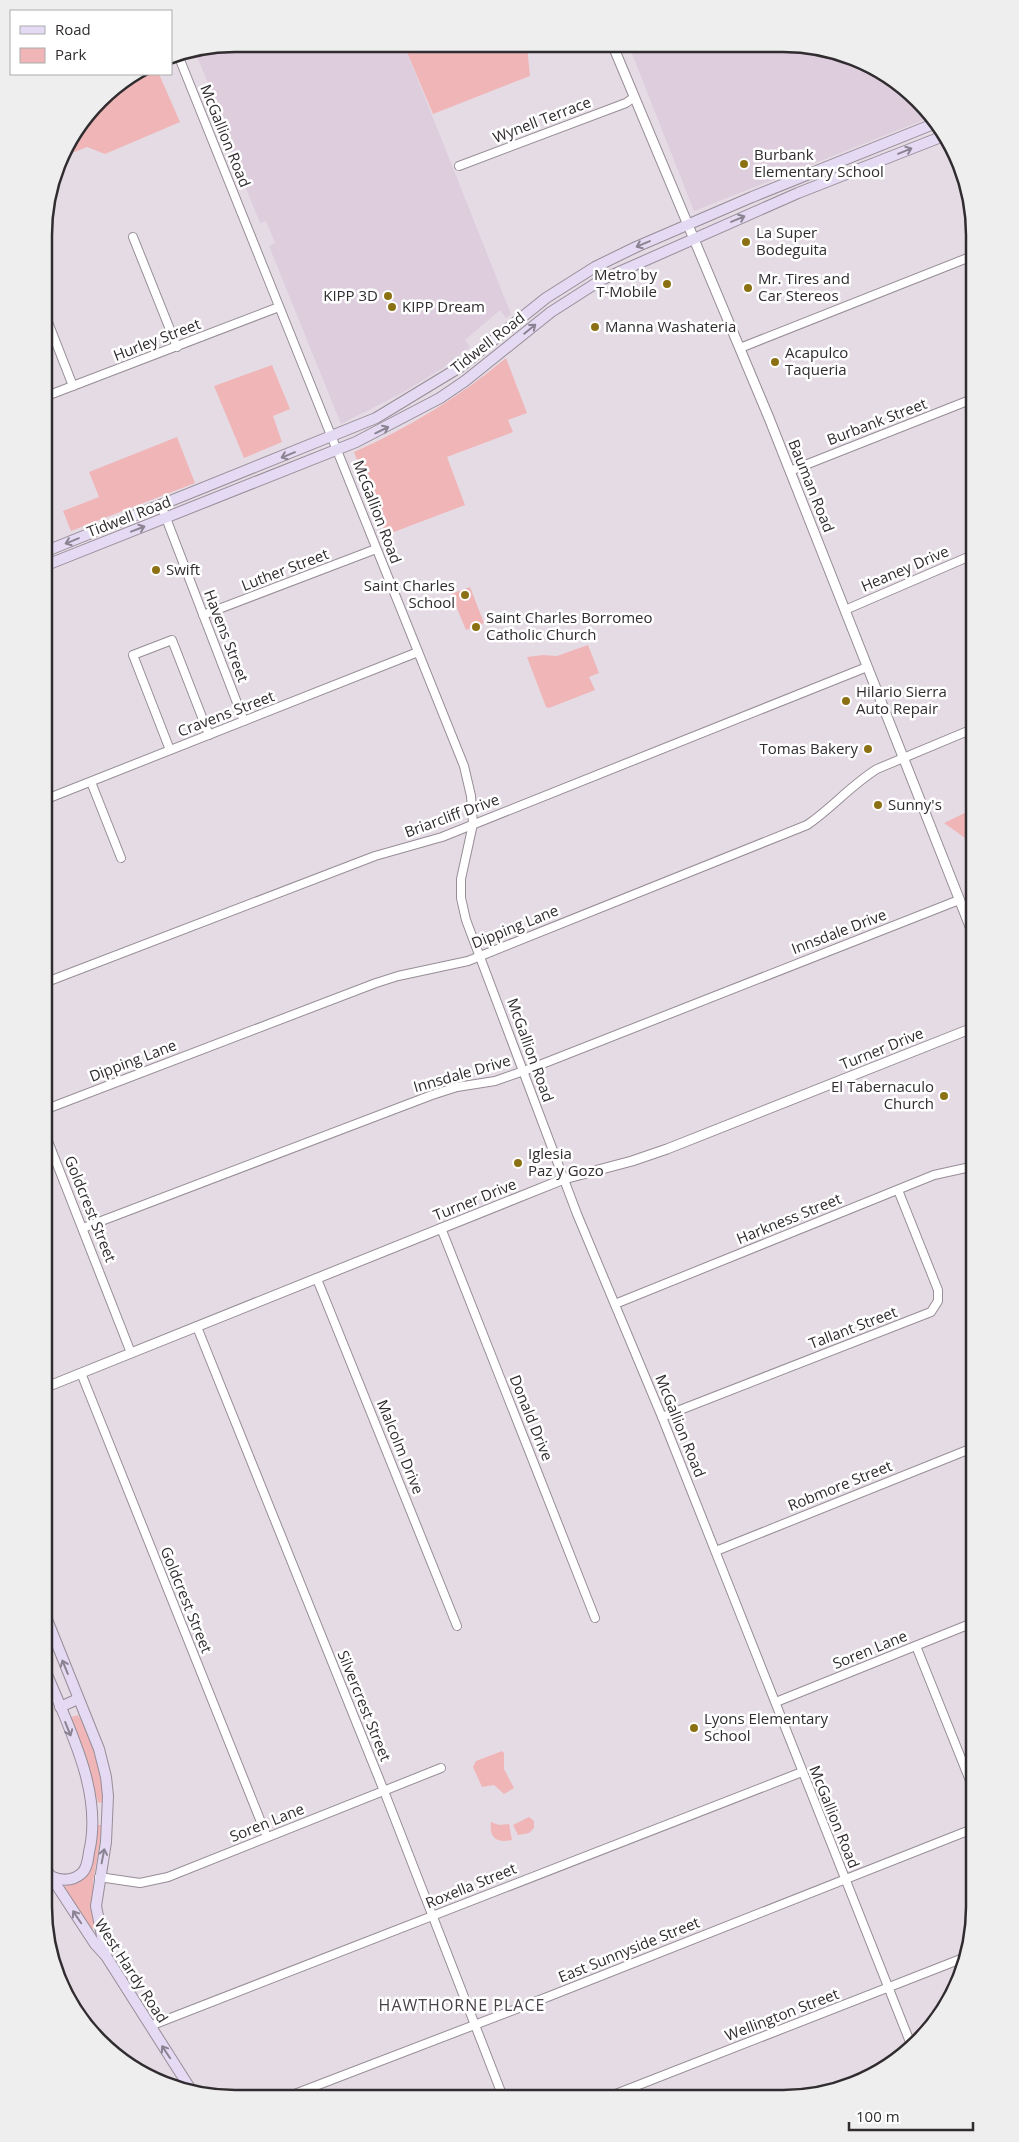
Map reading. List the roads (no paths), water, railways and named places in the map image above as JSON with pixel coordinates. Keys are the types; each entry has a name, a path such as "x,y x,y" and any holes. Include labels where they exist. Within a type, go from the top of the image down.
{"main road":[{"name":"Tidwell Road","path":"52,549 376,418 432,386 460,367 546,298 595,267 688,224 791,180 929,125"},
{"name":"Tidwell Road","path":"52,563 338,451 402,420 440,398 551,312 601,280 798,193 938,138"},
{"path":"882,144 887,158"},
{"path":"791,180 798,193"},
{"path":"595,267 601,280"},
{"path":"502,332 508,347"},
{"path":"432,386 440,398"},
{"path":"52,1632 99,1749 106,1778 108,1811 106,1842 99,1877 97,1913 106,1956"},
{"path":"52,1687 83,1766 91,1793 93,1810 91,1847 85,1869 79,1876 69,1880 58,1880 52,1877"},
{"path":"60,1707 78,1699"},
{"path":"93,1810 108,1811"},
{"name":"West Hardy Road","path":"52,1879 95,1944 106,1956 186,2083"}],"street":[{"name":"Bauman Road","path":"615,52 790,471 966,917"},
{"name":"McGallion Road","path":"180,61 333,436 376,549 464,766 471,796 473,824 461,879 461,898 479,956 564,1179 716,1551 909,2040"},
{"name":"Wynell Terrace","path":"459,166 626,103 634,98"},
{"path":"133,237 176,347"},
{"path":"740,348 966,259"},
{"name":"Hurley Street","path":"52,395 279,307"},
{"path":"52,332 74,386"},
{"name":"Burbank Street","path":"790,471 966,402"},
{"name":"Havens Street","path":"161,505 244,721"},
{"name":"Luther Street","path":"203,616 376,549"},
{"name":"Heaney Drive","path":"845,610 966,558"},
{"path":"170,750 133,655 153,647 172,640 209,735"},
{"name":"Cravens Street","path":"52,797 418,652"},
{"name":"Briarcliff Drive","path":"52,980 375,856 422,844 867,667"},
{"name":"Dipping Lane","path":"52,1107 376,983 398,976 444,967 479,956 807,825 824,814 864,777 902,758 966,732"},
{"path":"90,782 121,858"},
{"name":"Innsdale Drive","path":"83,1228 432,1095 495,1081 522,1071 959,900"},
{"name":"Turner Drive","path":"52,1385 564,1179 666,1150 966,1030"},
{"name":"Goldcrest Street","path":"52,1151 131,1353"},
{"name":"Harkness Street","path":"615,1304 934,1175 966,1168"},
{"name":"Tallant Street","path":"662,1418 931,1312 938,1301 938,1290 898,1190"},
{"name":"Donald Drive","path":"441,1228 595,1618"},
{"name":"Malcolm Drive","path":"317,1279 457,1626"},
{"name":"Silvercrest Street","path":"197,1326 384,1791 501,2090"},
{"name":"Goldcrest Street","path":"81,1373 267,1837"},
{"name":"Robmore Street","path":"716,1551 966,1452"},
{"name":"Soren Lane","path":"776,1702 966,1626"},
{"path":"916,1646 966,1771"},
{"name":"Soren Lane","path":"99,1877 121,1882 154,1881 441,1768"},
{"name":"Roxella Street","path":"150,2026 802,1772"},
{"name":"East Sunnyside Street","path":"305,2090 966,1832"},
{"name":"Wellington Street","path":"626,2090 958,1960"}],"place":[{"name":"Burbank Elementary School","path":"744,164"},
{"name":"La Super Bodeguita","path":"746,242"},
{"name":"Metro by T-Mobile","path":"667,284"},
{"name":"Mr. Tires and Car Stereos","path":"748,288"},
{"name":"KIPP 3D","path":"388,296"},
{"name":"KIPP Dream","path":"392,307"},
{"name":"Manna Washateria","path":"595,327"},
{"name":"Acapulco Taqueria","path":"775,362"},
{"name":"Swift","path":"156,570"},
{"name":"Saint Charles School","path":"465,595"},
{"name":"Saint Charles Borromeo Catholic Church","path":"476,627"},
{"name":"Hilario Sierra Auto Repair","path":"846,701"},
{"name":"Tomas Bakery","path":"868,749"},
{"name":"Sunny's","path":"878,805"},
{"name":"El Tabernaculo Church","path":"944,1096"},
{"name":"Iglesia Paz y Gozo","path":"518,1163"},
{"name":"Lyons Elementary School","path":"694,1728"}],"district":[{"name":"HAWTHORNE PLACE","path":"462,2005"}]}
